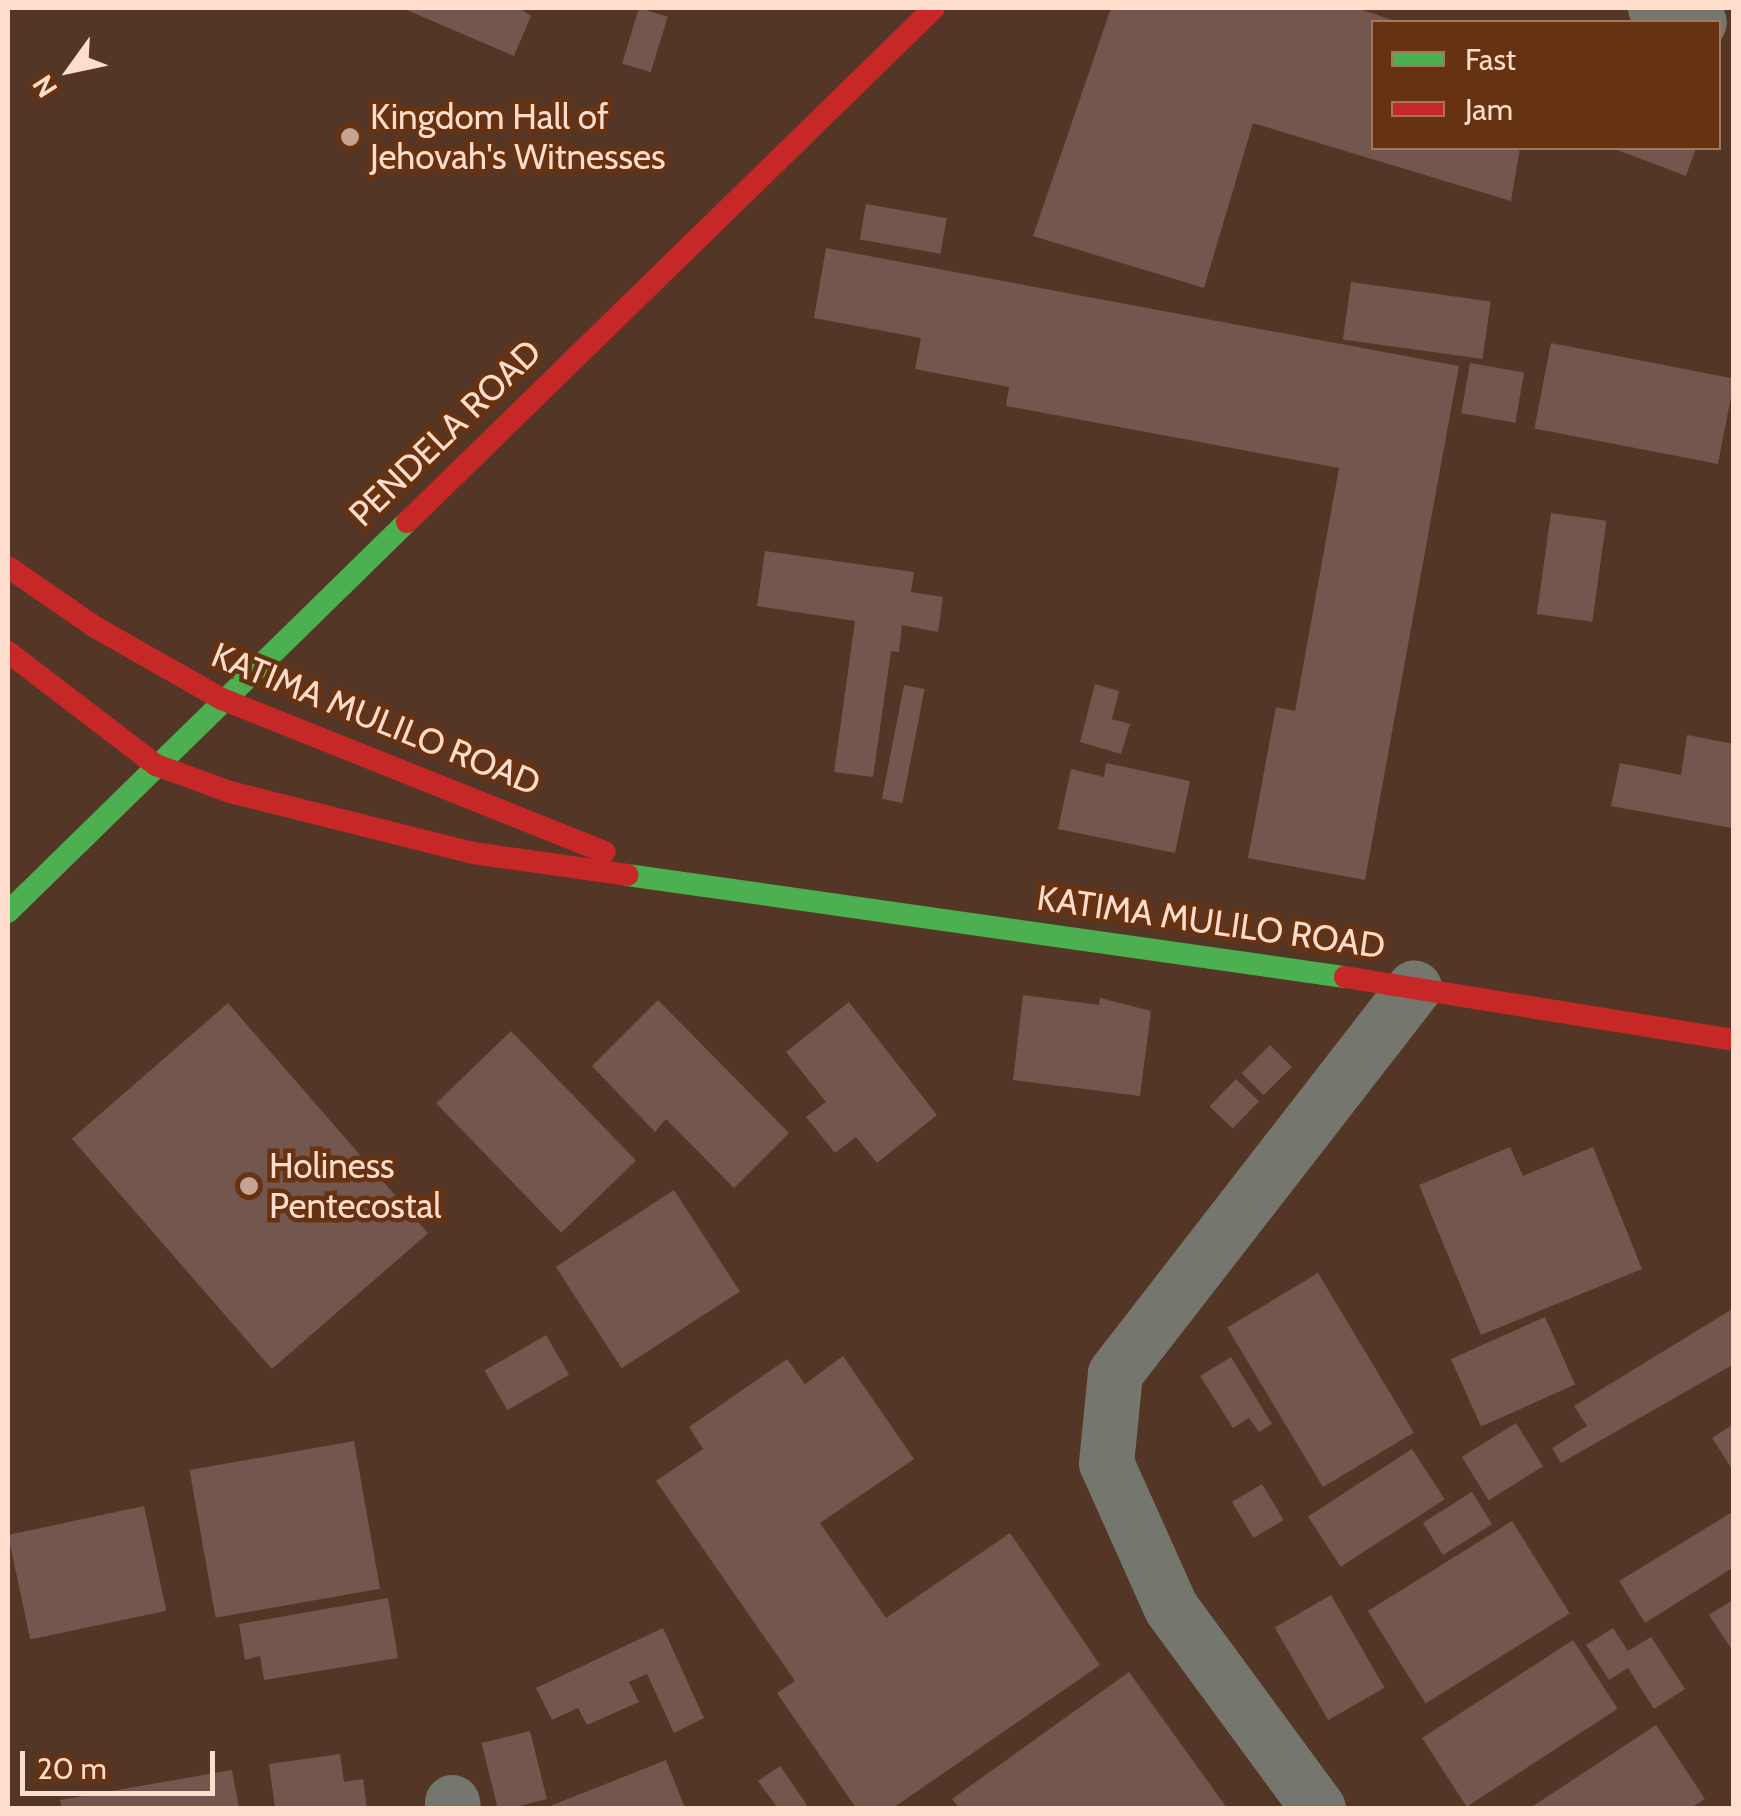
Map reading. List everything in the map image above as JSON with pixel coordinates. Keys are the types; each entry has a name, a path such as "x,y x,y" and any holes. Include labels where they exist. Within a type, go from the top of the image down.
{"main road":[{"name":"PENDELA ROAD","path":"8,912 934,8"},
{"name":"KATIMA MULILO ROAD","path":"8,567 95,627 222,699 677,882"},
{"name":"KATIMA MULILO ROAD","path":"8,652 156,765 230,792 472,853 1414,987 1734,1040"}],"street":[{"path":"1655,8 1693,20"},
{"path":"1318,1808 1171,1608 1106,1464 1115,1373 1414,987"}],"building":[{"path":"402,8 519,8 531,16 514,56"},
{"path":"639,8 668,17 651,72 622,63"},
{"path":"1111,8 1357,8 1392,20 1371,20 1371,150 1520,150 1511,201 1253,123 1204,288 1033,236"},
{"path":"1617,150 1695,150 1686,176"},
{"path":"866,204 947,218 941,254 860,239"},
{"path":"826,248 1459,366 1365,880 1248,858 1276,707 1295,711 1339,468 1006,406 1009,387 915,369 921,338 814,318"},
{"path":"1351,282 1491,302 1483,359 1343,339"},
{"path":"1551,343 1734,379 1718,464 1534,428"},
{"path":"1470,363 1524,373 1515,423 1461,413"},
{"path":"1551,513 1606,521 1592,622 1537,614"},
{"path":"765,551 914,572 911,592 943,597 938,632 902,625 899,652 891,651 873,777 834,772 855,621 757,606"},
{"path":"1095,684 1119,691 1112,719 1130,724 1121,754 1080,742"},
{"path":"904,685 925,689 902,803 882,799"},
{"path":"1687,735 1734,744 1732,828 1611,806 1620,763 1681,775"},
{"path":"1106,763 1190,781 1175,853 1058,829 1071,769 1104,777"},
{"path":"1023,995 1099,1005 1100,998 1151,1011 1140,1096 1013,1080"},
{"path":"658,1000 789,1133 734,1188 666,1119 655,1132 592,1066"},
{"path":"849,1002 937,1115 877,1163 856,1137 835,1153 806,1117 826,1102 786,1052"},
{"name":"Holiness Pentecostal","path":"228,1003 428,1233 272,1369 72,1139"},
{"path":"511,1031 636,1160 561,1233 436,1103"},
{"path":"1270,1045 1292,1067 1264,1095 1242,1073"},
{"path":"1236,1079 1259,1101 1233,1129 1210,1106"},
{"path":"1510,1147 1523,1176 1593,1147 1642,1269 1481,1335 1419,1185"},
{"path":"674,1190 740,1291 622,1368 556,1267"},
{"path":"1318,1273 1414,1432 1323,1487 1227,1328"},
{"path":"1734,1308 1734,1364 1561,1463 1552,1448 1587,1426 1574,1406"},
{"path":"1545,1317 1575,1385 1481,1426 1451,1359"},
{"path":"546,1335 569,1375 508,1410 485,1370"},
{"path":"843,1356 914,1459 820,1523 886,1618 1010,1533 1100,1665 893,1808 856,1808 777,1693 795,1681 656,1481 703,1449 689,1427 787,1359 805,1384"},
{"path":"1231,1357 1272,1424 1259,1432 1249,1418 1233,1428 1200,1376"},
{"path":"1516,1423 1543,1466 1489,1500 1462,1457"},
{"path":"1734,1424 1734,1472 1712,1438"},
{"path":"354,1441 380,1589 216,1618 190,1470"},
{"path":"1412,1449 1445,1499 1341,1567 1308,1517"},
{"path":"1262,1484 1284,1520 1254,1538 1232,1502"},
{"path":"1472,1492 1492,1524 1443,1555 1423,1523"},
{"path":"144,1506 166,1611 30,1640 8,1535"},
{"path":"1734,1511 1734,1567 1645,1623 1619,1581"},
{"path":"1512,1521 1570,1613 1426,1704 1368,1611"},
{"path":"1331,1595 1384,1688 1328,1720 1275,1628"},
{"path":"388,1598 398,1658 264,1680 260,1656 245,1660 239,1624"},
{"path":"1734,1599 1734,1653 1709,1615"},
{"path":"663,1628 704,1718 674,1733 647,1674 629,1682 639,1702 587,1725 578,1708 552,1720 536,1688"},
{"path":"1613,1628 1628,1651 1651,1637 1685,1689 1654,1709 1628,1668 1609,1680 1586,1645"},
{"path":"1573,1640 1618,1709 1467,1807 1422,1738"},
{"path":"1129,1672 1227,1808 959,1808 952,1799"},
{"path":"1656,1725 1705,1799 1691,1808 1530,1808"},
{"path":"530,1731 547,1799 498,1808 481,1743"},
{"path":"340,1754 344,1782 363,1779 367,1808 275,1808 269,1764"},
{"path":"666,1760 685,1808 545,1808"},
{"path":"780,1766 807,1805 778,1808 758,1781"},
{"path":"232,1770 239,1808 62,1808 60,1800"}],"traffic: fast":[{"path":"8,912 407,522"},
{"path":"627,875 1345,977"}],"traffic: jam":[{"path":"407,522 934,8"},
{"path":"8,567 95,627 222,699 605,852"},
{"path":"8,652 156,765 230,792 473,853 627,875"},
{"path":"1345,977 1734,1040"}],"place":[{"name":"Kingdom Hall of Jehovah's Witnesses","path":"350,137"},
{"name":"Holiness Pentecostal","path":"249,1186"}]}
